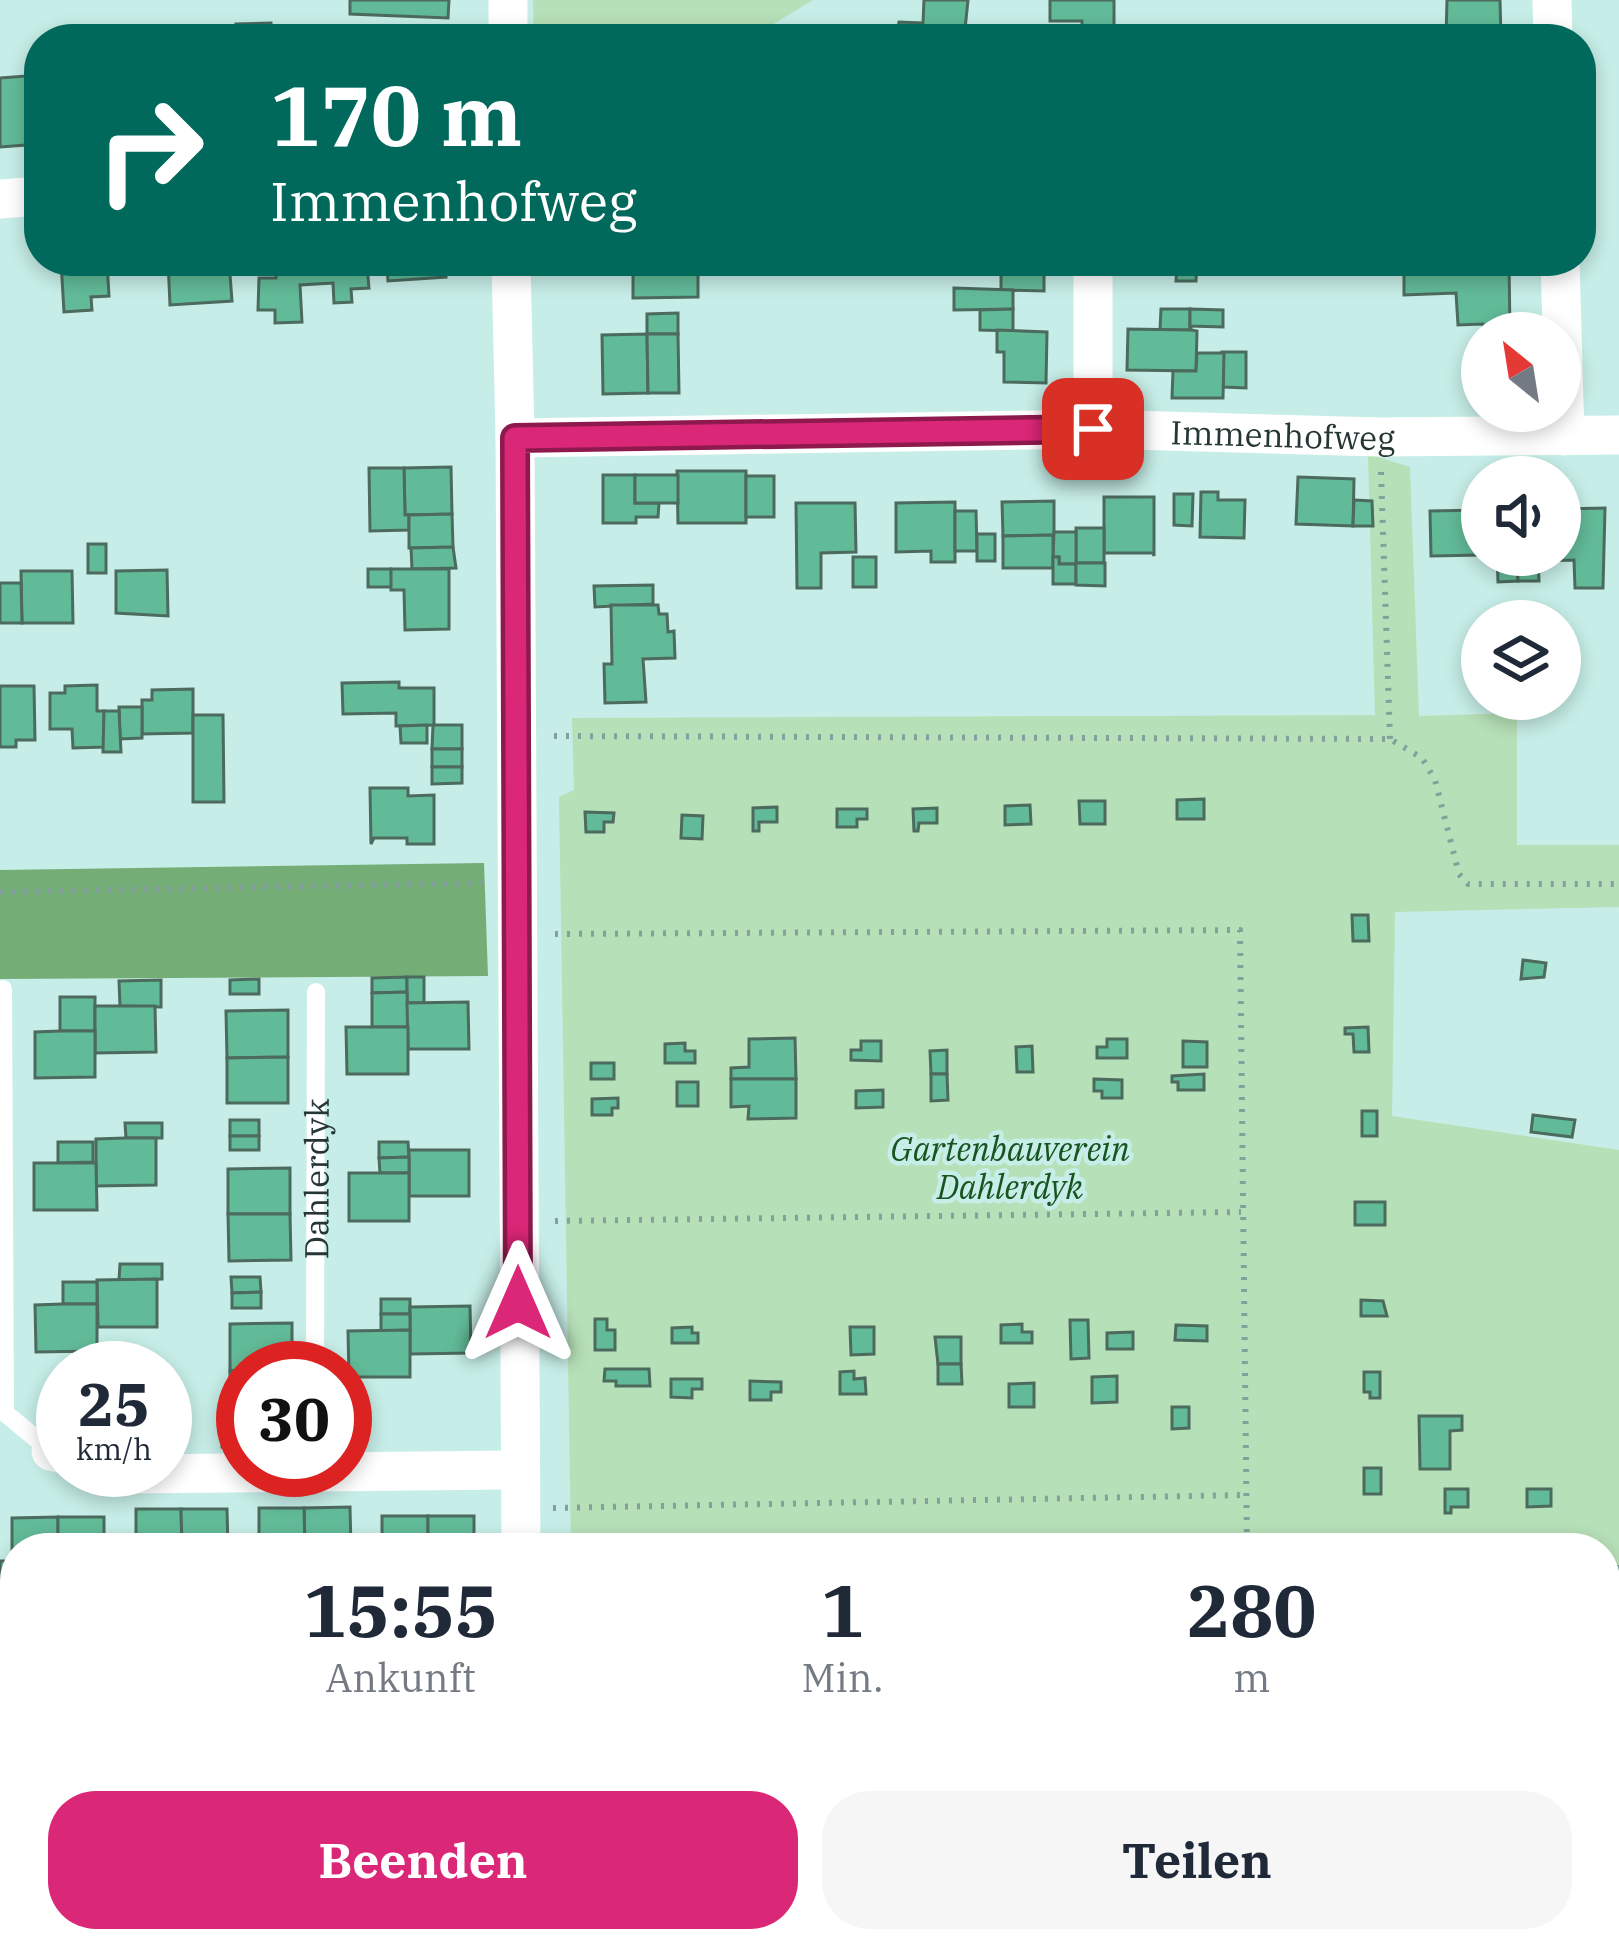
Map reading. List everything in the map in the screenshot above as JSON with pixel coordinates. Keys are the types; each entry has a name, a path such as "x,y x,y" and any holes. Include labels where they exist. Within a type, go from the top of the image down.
{"street":[{"path":"511,276 521,1533"},
{"path":"1093,276 1093,429"},
{"path":"1560,276 1565,436"},
{"name":"Immenhofweg","path":"515,438 1093,429 1379,437 1619,435"},
{"path":"372,1476 520,1489"}],"lane":[{"path":"3,989 5,1413 36,1437"},
{"name":"Dahlerdyk","path":"316,992 316,1341"}],"path":[{"path":"1379,437 1390,739"},
{"path":"514,736 1390,739 1421,758 1436,780 1459,874 1468,884 1619,884"},
{"path":"0,892 515,883"},
{"path":"515,934 1240,930 1247,1533"},
{"path":"517,1220 1241,1212"},
{"path":"520,1489 1246,1495"}],"green space":[{"path":"533,0 813,0 774,24 534,24"},
{"name":"Gartenbauverein Dahlerdyk","path":"1368,454 1410,467 1419,716 1517,720 1517,845 1619,845 1619,907 1395,912 1392,1116 1619,1150 1619,1533 571,1533 559,797 574,790 572,718 1375,715"},
{"path":"484,863 488,976 0,979 0,870"}],"building":[{"path":"350,0 449,0 448,18 350,14"},
{"path":"924,0 968,0 966,24 899,24 923,23"},
{"path":"1050,0 1114,0 1114,24 1050,21"},
{"path":"1447,0 1500,0 1501,24 1446,24"},
{"path":"24,76 24,145 0,147 0,78"},
{"path":"62,276 108,276 109,296 91,297 92,310 64,312"},
{"path":"169,276 230,276 232,301 170,305"},
{"path":"368,276 369,288 351,289 352,302 334,303 333,283 300,285 302,322 275,323 275,310 258,310 259,278"},
{"path":"388,276 446,276 446,277 388,281"},
{"path":"633,276 698,276 698,297 633,298"},
{"path":"1001,276 1044,276 1044,291 1001,290"},
{"path":"1176,276 1196,276 1196,281 1176,281"},
{"path":"1404,276 1509,276 1510,312 1461,312 1458,325 1456,293 1404,295"},
{"path":"954,288 1013,290 1013,309 954,310"},
{"path":"1013,309 1013,331 980,330 980,310"},
{"path":"1161,309 1190,309 1190,330 1160,330"},
{"path":"1190,309 1223,310 1223,327 1190,326"},
{"path":"678,313 678,334 647,334 647,314"},
{"path":"1191,326 1197,331 1196,371 1127,370 1128,329 1190,330"},
{"path":"997,330 1047,332 1046,383 1004,382 1004,352 997,352"},
{"path":"647,334 648,393 603,394 602,335"},
{"path":"647,334 678,334 679,393 648,393"},
{"path":"1222,352 1246,352 1246,388 1223,387"},
{"path":"1197,353 1224,353 1223,398 1172,398 1173,371 1196,371"},
{"path":"451,467 452,514 405,515 404,468"},
{"path":"369,468 404,468 409,530 370,531"},
{"path":"677,471 746,471 746,523 678,523"},
{"path":"603,475 635,475 635,503 659,503 658,517 603,523"},
{"path":"635,475 678,475 678,503 635,503"},
{"path":"746,476 774,476 774,517 746,517"},
{"path":"1298,477 1354,479 1353,526 1296,524"},
{"path":"1201,492 1218,492 1218,500 1245,500 1244,538 1200,537"},
{"path":"1174,494 1193,494 1192,526 1174,525"},
{"path":"1104,497 1154,497 1154,556 1104,553"},
{"path":"1354,500 1372,501 1373,526 1353,526"},
{"path":"1054,501 1054,535 1003,536 1002,502"},
{"path":"955,502 955,562 931,562 931,551 896,552 896,503"},
{"path":"796,503 855,503 856,552 821,553 821,588 797,588"},
{"path":"1605,508 1603,588 1575,588 1575,576 1581,576 1581,509"},
{"path":"1461,510 1461,555 1431,556 1430,511"},
{"path":"955,511 976,511 977,551 955,551"},
{"path":"452,514 453,547 409,548 409,515"},
{"path":"1076,528 1104,528 1104,563 1076,563"},
{"path":"1054,532 1076,532 1076,564 1059,564 1059,557 1053,557"},
{"path":"977,534 995,534 995,561 977,561"},
{"path":"1053,535 1053,568 1003,568 1003,536"},
{"path":"88,544 106,544 106,573 88,573"},
{"path":"453,547 456,568 412,569 411,548"},
{"path":"853,557 876,557 876,587 853,587"},
{"path":"1053,557 1059,557 1059,564 1076,564 1076,584 1053,584"},
{"path":"1076,563 1105,563 1105,586 1076,585"},
{"path":"368,569 391,569 392,587 368,587"},
{"path":"391,569 449,569 449,629 405,630 404,590 391,590"},
{"path":"167,570 168,616 116,613 116,571"},
{"path":"21,571 72,571 73,623 22,623"},
{"path":"1498,576 1518,576 1518,581 1498,582"},
{"path":"1518,576 1539,576 1539,581 1518,581"},
{"path":"0,583 21,583 22,623 0,623"},
{"path":"653,585 653,604 595,607 594,586"},
{"path":"611,605 658,605 659,614 667,614 668,632 674,631 675,658 643,659 646,702 605,703 604,664 612,664"},
{"path":"399,682 399,688 434,688 434,725 396,726 396,713 343,714 342,683"},
{"path":"97,685 97,711 104,711 105,747 73,748 72,729 50,729 50,693 65,693 65,686"},
{"path":"0,686 34,686 35,740 16,740 16,747 0,747"},
{"path":"193,689 193,733 142,734 142,700 152,700 152,690"},
{"path":"119,707 142,707 142,738 120,739"},
{"path":"104,711 119,711 121,752 103,752"},
{"path":"193,715 223,715 224,802 193,802"},
{"path":"427,725 427,743 401,743 400,726"},
{"path":"433,725 462,725 462,749 432,749"},
{"path":"432,749 462,749 462,767 432,767"},
{"path":"432,767 462,767 462,783 432,784"},
{"path":"370,788 408,788 408,796 434,795 434,844 374,838 371,844"},
{"path":"1204,799 1204,819 1177,819 1177,800"},
{"path":"1079,801 1105,801 1105,824 1080,824"},
{"path":"1030,805 1031,824 1005,825 1005,806"},
{"path":"777,807 777,822 759,822 759,831 753,831 753,808"},
{"path":"937,808 937,823 919,823 914,831 913,809"},
{"path":"837,809 867,809 867,819 857,819 857,827 837,827"},
{"path":"585,812 614,813 613,822 604,822 604,832 586,832"},
{"path":"682,815 703,816 702,839 681,838"},
{"path":"1352,915 1368,915 1369,941 1353,941"},
{"path":"1523,960 1546,963 1544,977 1521,979"},
{"path":"407,977 407,992 372,993 372,978"},
{"path":"407,977 424,977 424,1003 407,1003"},
{"path":"259,979 259,994 230,994 230,980"},
{"path":"161,980 161,1007 120,1006 119,981"},
{"path":"407,992 408,1027 372,1027 372,993"},
{"path":"60,997 95,997 95,1031 60,1031"},
{"path":"468,1002 469,1049 408,1049 407,1003"},
{"path":"95,1006 155,1006 156,1052 95,1053"},
{"path":"288,1010 288,1057 227,1058 226,1011"},
{"path":"346,1027 408,1027 408,1074 347,1074"},
{"path":"1368,1027 1369,1052 1354,1052 1353,1034 1345,1034 1345,1028"},
{"path":"95,1031 95,1077 35,1078 35,1032"},
{"path":"795,1038 796,1079 731,1079 731,1068 749,1067 749,1039"},
{"path":"1107,1039 1127,1039 1127,1058 1097,1058 1097,1047 1107,1047"},
{"path":"861,1041 881,1041 881,1061 851,1060 851,1050 861,1050"},
{"path":"1183,1041 1207,1042 1207,1067 1183,1067"},
{"path":"685,1043 685,1051 695,1051 695,1063 665,1063 665,1044"},
{"path":"1032,1046 1033,1072 1017,1072 1016,1047"},
{"path":"947,1050 947,1074 931,1074 930,1051"},
{"path":"288,1057 288,1103 227,1103 227,1058"},
{"path":"591,1063 614,1063 614,1079 591,1079"},
{"path":"931,1074 947,1074 948,1100 931,1101"},
{"path":"1204,1074 1204,1090 1178,1090 1178,1082 1172,1082 1172,1076"},
{"path":"731,1079 796,1079 796,1118 748,1119 749,1106 731,1107"},
{"path":"1094,1079 1122,1080 1122,1098 1102,1098 1102,1091 1094,1091"},
{"path":"677,1082 698,1082 698,1106 677,1106"},
{"path":"883,1090 883,1107 856,1108 856,1091"},
{"path":"618,1098 612,1115 592,1115 592,1099"},
{"path":"1362,1111 1377,1111 1377,1136 1362,1136"},
{"path":"1533,1115 1575,1120 1572,1137 1531,1132"},
{"path":"230,1120 259,1120 259,1136 230,1136"},
{"path":"125,1123 162,1123 162,1138 126,1138"},
{"path":"230,1136 259,1136 259,1150 230,1150"},
{"path":"156,1138 156,1185 96,1186 96,1139"},
{"path":"58,1142 93,1142 93,1162 58,1163"},
{"path":"379,1142 408,1142 409,1157 379,1158"},
{"path":"409,1150 469,1150 469,1196 409,1196"},
{"path":"409,1157 409,1173 380,1173 379,1158"},
{"path":"34,1163 96,1163 97,1210 34,1210"},
{"path":"290,1168 290,1214 228,1214 228,1169"},
{"path":"349,1173 409,1173 409,1221 349,1221"},
{"path":"1355,1202 1385,1202 1385,1225 1355,1225"},
{"path":"228,1214 290,1214 291,1260 229,1261"},
{"path":"120,1264 162,1264 162,1279 119,1280"},
{"path":"231,1277 260,1277 261,1292 232,1293"},
{"path":"157,1279 157,1327 98,1327 97,1280"},
{"path":"63,1282 97,1282 97,1304 63,1304"},
{"path":"261,1292 261,1308 232,1308 232,1293"},
{"path":"381,1299 410,1299 410,1314 381,1314"},
{"path":"1361,1300 1383,1301 1387,1316 1361,1316"},
{"path":"97,1304 97,1341 36,1341 36,1352 35,1305"},
{"path":"470,1306 471,1353 410,1354 410,1307"},
{"path":"381,1314 410,1314 410,1330 381,1331"},
{"path":"595,1319 607,1319 607,1330 615,1330 615,1350 595,1350"},
{"path":"1070,1320 1088,1320 1089,1358 1071,1359"},
{"path":"292,1323 292,1341 230,1341 230,1324"},
{"path":"1022,1324 1022,1332 1032,1332 1032,1343 1001,1343 1001,1325"},
{"path":"1176,1325 1207,1326 1207,1341 1175,1340"},
{"path":"692,1327 698,1343 672,1343 672,1328"},
{"path":"850,1327 874,1327 874,1354 851,1355"},
{"path":"410,1330 410,1377 372,1377 372,1341 348,1341 348,1331"},
{"path":"1133,1332 1133,1349 1107,1349 1107,1333"},
{"path":"935,1337 961,1337 961,1364 938,1364"},
{"path":"938,1364 961,1364 962,1384 938,1384"},
{"path":"605,1369 649,1369 650,1386 616,1386 616,1381 604,1381"},
{"path":"854,1371 854,1379 865,1378 866,1394 840,1394 840,1372"},
{"path":"1364,1372 1380,1372 1380,1398 1364,1392"},
{"path":"1117,1376 1117,1402 1092,1403 1092,1377"},
{"path":"671,1379 702,1379 702,1389 692,1389 692,1398 671,1397"},
{"path":"750,1381 781,1382 781,1392 771,1392 771,1400 750,1400"},
{"path":"1034,1383 1034,1407 1009,1407 1009,1384"},
{"path":"1172,1407 1189,1407 1189,1428 1172,1429"},
{"path":"1419,1416 1462,1416 1462,1430 1450,1431 1450,1469 1420,1469"},
{"path":"1364,1468 1381,1468 1381,1494 1364,1494"},
{"path":"1445,1489 1468,1489 1468,1507 1451,1507 1451,1513 1445,1513"},
{"path":"1527,1489 1551,1489 1551,1506 1527,1507"},
{"path":"350,1507 351,1533 305,1533 304,1508"},
{"path":"259,1508 304,1508 305,1533 259,1533"},
{"path":"136,1509 181,1509 182,1533 136,1533"},
{"path":"181,1509 227,1509 228,1533 182,1533"},
{"path":"382,1516 428,1516 428,1533 382,1533"},
{"path":"428,1516 474,1516 474,1533 428,1533"},
{"path":"58,1517 58,1533 12,1533 12,1518"},
{"path":"58,1517 104,1517 104,1533 58,1533"}],"route":[{"path":"518,1303 515,438 1093,429"}]}
